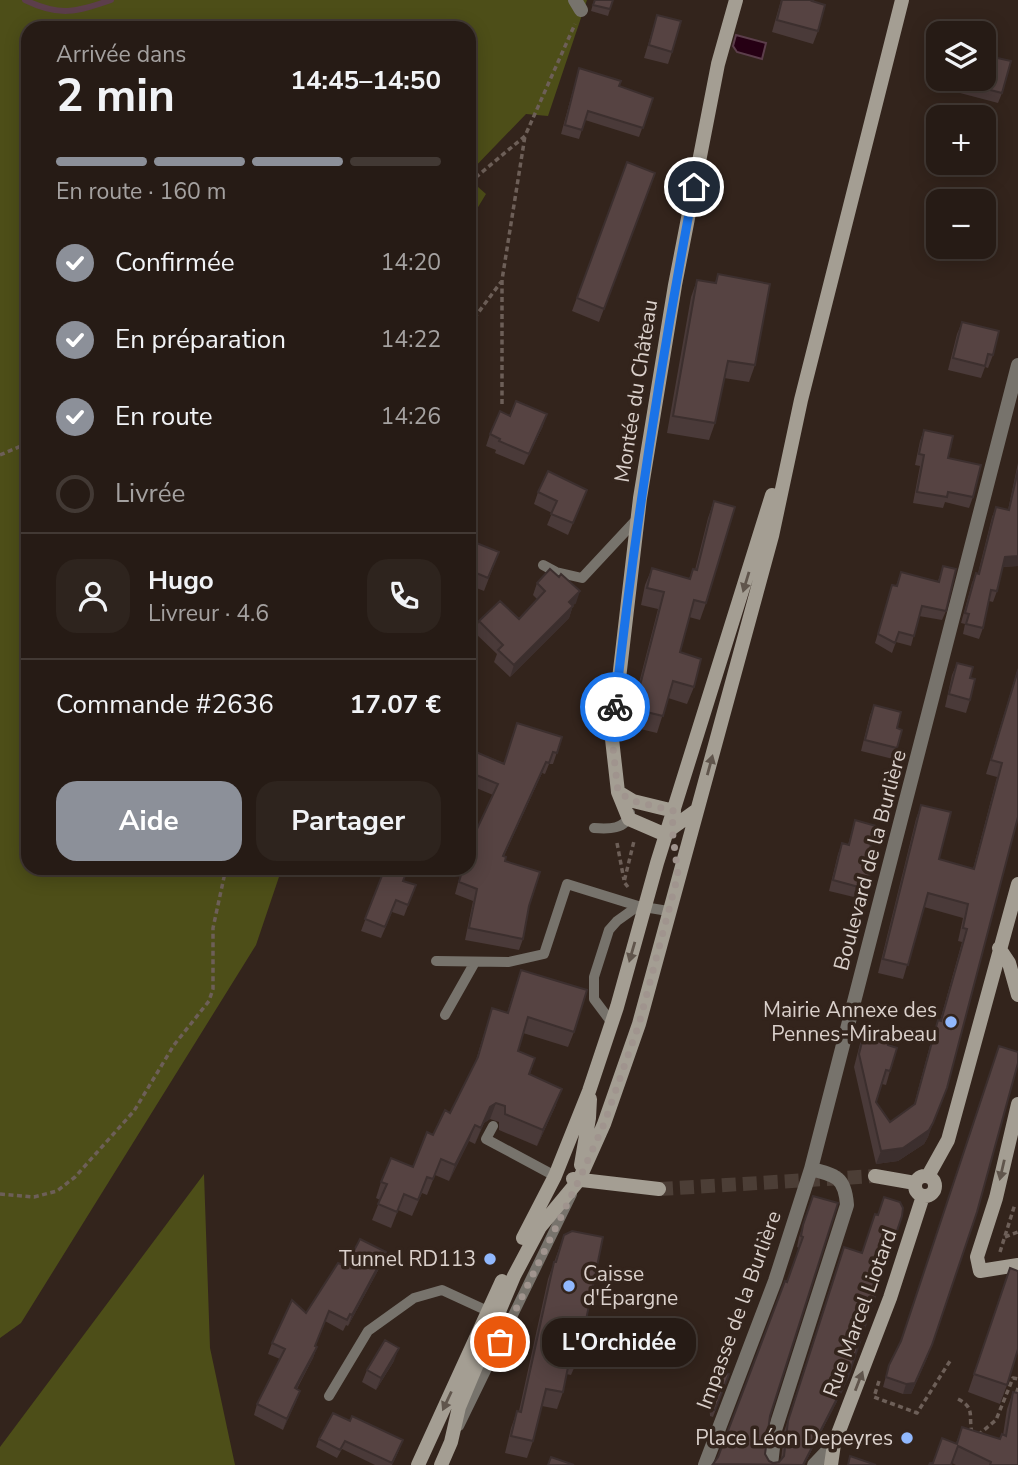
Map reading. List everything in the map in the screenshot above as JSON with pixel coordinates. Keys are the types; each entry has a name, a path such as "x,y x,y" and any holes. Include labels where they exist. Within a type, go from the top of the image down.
{"main road":[{"name":"Montée du Château","path":"629,819 618,792 612,739 638,519 675,285 718,64 736,0"},
{"path":"418,1465 532,1240 579,1180 604,1124 639,1024 772,536 801,400 902,0"},
{"path":"441,1465 451,1442 458,1407 493,1313 555,1176 589,1091 612,1023 641,906 669,832 801,400"},
{"path":"618,792 633,801 674,811"},
{"path":"669,832 697,810"},
{"path":"629,819 669,832"},
{"path":"669,832 678,875"},
{"path":"875,1176 922,1180 948,1140 1018,884"},
{"path":"999,948 1009,963 1018,995"},
{"path":"579,1180 589,1118 589,1091"},
{"path":"1018,1104 996,1198 978,1257 980,1271 1018,1265"},
{"path":"555,1176 659,1189"},
{"name":"Rue Marcel Liotard","path":"831,1465 834,1444 890,1298 923,1196 917,1193 922,1180"}],"street":[{"name":"Boulevard de la Burlière","path":"811,1169 1018,365"},
{"name":"Impasse de la Burlière","path":"705,1465 775,1281 811,1169"},
{"path":"771,1465 775,1430 847,1205 842,1182 834,1175 811,1169"},
{"path":"814,1465 834,1444"},
{"path":"824,1465 834,1444"}],"lane":[{"path":"544,565 556,572 582,578 638,519"},
{"path":"594,828 614,830 629,819 633,801"},
{"path":"436,961 509,962 544,954 566,884 668,911"},
{"path":"612,1023 594,999 594,977 609,930 617,921 641,906"},
{"path":"445,1015 475,961"},
{"path":"493,1126 486,1139 555,1176"},
{"path":"451,1442 579,1180"},
{"path":"329,1396 368,1331 414,1298 442,1290 493,1313"}],"path":[{"path":"502,404 502,280 525,136 578,5"},
{"path":"476,177 525,136"},
{"path":"476,315 502,280"},
{"path":"0,455 21,446"},
{"path":"614,830 624,882 641,906"},
{"path":"624,882 635,835"},
{"path":"0,1194 34,1197 57,1191 75,1177 134,1111 174,1045 209,1001 213,989 213,928 224,875"},
{"path":"999,1254 1015,1203"},
{"path":"1005,1237 1018,1232"},
{"path":"874,1397 917,1413 950,1361"},
{"path":"958,1399 967,1404 971,1411 970,1430 974,1436 980,1435 996,1420 1013,1378 1018,1379"},
{"path":"1018,1388 1018,1399"}],"shaded area":[{"path":"0,0 587,0 548,116 526,114 476,166 476,21 21,21 21,875 280,875 256,945 21,1323 0,1338"},
{"path":"736,35 766,43 762,59 737,52 733,46"},
{"path":"476,185 486,194 476,210"},
{"path":"204,1174 210,1348 235,1465 0,1465 0,1447"}],"building":[{"path":"595,0 613,0 610,9 593,5"},
{"path":"782,0 813,0 825,5 818,31 777,20"},
{"path":"657,15 681,21 672,52 649,45"},
{"path":"996,58 1011,61 1002,93 994,91"},
{"path":"579,68 621,81 619,86 653,98 643,128 588,111 582,130 565,125"},
{"path":"627,162 655,173 604,309 577,298"},
{"path":"718,274 770,284 755,365 728,361 715,423 673,416 697,280 716,283"},
{"path":"962,322 999,331 993,355 988,354 985,366 953,358"},
{"path":"516,401 547,414 529,454 499,441 500,439 490,434 500,411 510,416"},
{"path":"924,430 953,436 948,458 981,465 973,497 948,492 947,497 917,492 924,455 919,454"},
{"path":"1018,470 1018,556 1005,557 997,591 991,590 983,628 966,624 969,614 965,613 976,573 979,574 996,507 1009,510"},
{"path":"548,471 587,490 573,523 551,514 557,501 538,492"},
{"path":"714,501 735,507 706,603 694,600 680,652 701,659 694,687 673,681 663,716 634,709 664,592 647,588 652,568 690,579 693,569 697,570"},
{"path":"476,543 499,552 488,578 476,573"},
{"path":"943,566 956,569 946,611 922,606 914,636 899,632 895,643 878,634 892,585 897,586 901,572 939,582"},
{"path":"550,569 559,577 561,574 580,591 569,602 573,606 514,665 498,650 503,645 479,621 500,601 519,619 545,591 537,583"},
{"path":"957,663 973,667 970,678 975,679 970,700 949,694"},
{"path":"1018,670 1018,817 947,1088 929,1130 903,1148 881,1151 859,1054 866,1026 891,1033 888,1045 897,1048 890,1071 886,1070 876,1102 890,1122 915,1104 967,929 963,928 968,904 928,893 908,965 883,959 921,805 951,812 939,859 974,869 1002,763 991,760"},
{"path":"874,705 901,712 897,728 902,730 897,748 865,740"},
{"path":"517,723 562,737 557,753 553,752 549,763 546,762 503,856 506,857 505,861 540,872 529,906 523,939 469,928 477,889 459,882 461,875 476,875 476,828 498,784 476,775 476,752 504,764"},
{"path":"855,820 876,826 867,859 873,861 866,889 833,880 842,843 849,845"},
{"path":"382,875 405,875 403,881 416,885 408,905 396,900 385,927 365,919"},
{"path":"521,970 587,990 574,1032 528,1017 518,1051 535,1058 529,1074 562,1089 543,1130 505,1114 505,1106 496,1103 490,1107 481,1128 475,1125 455,1165 441,1159 433,1179 427,1177 418,1200 404,1194 397,1212 378,1204 387,1184 381,1182 391,1158 413,1167 427,1132 433,1135 445,1110 450,1113 478,1057 492,1008 508,1013"},
{"path":"999,1046 1018,1052 1018,1063 977,1212 932,1345 915,1383 906,1384 886,1377 889,1365 901,1341"},
{"path":"813,1196 838,1203 770,1416 765,1454 769,1461 779,1462 784,1456 788,1421 844,1247 862,1253 875,1214 878,1215 884,1197 900,1202 903,1208 902,1216 848,1377 803,1465 713,1464 785,1281 787,1282 803,1237 803,1225"},
{"path":"572,1231 603,1237 578,1359 570,1357 563,1392 546,1389 533,1441 511,1436 517,1411 521,1412 554,1262 564,1235"},
{"path":"360,1239 386,1252 352,1315 350,1314 347,1320 329,1311 315,1346 317,1347 295,1388 300,1391 287,1419 257,1404 285,1349 272,1343 292,1300 306,1313 338,1263 343,1265 345,1261 348,1262"},
{"path":"1010,1268 1018,1271 1018,1349 1007,1385 974,1374"},
{"path":"385,1340 399,1348 381,1378 367,1370"},
{"path":"717,1370 729,1374 715,1410 712,1410 711,1392"},
{"path":"1013,1392 1018,1393 1018,1465 990,1465 991,1462 958,1446 951,1465 929,1465 933,1463 942,1438 957,1444 962,1427 1000,1439 1002,1434 1006,1436"},
{"path":"333,1413 350,1421 352,1416 403,1440 392,1463 345,1441 340,1450 319,1439"},
{"path":"850,1456 876,1465 848,1465"},
{"path":"551,1457 574,1465 548,1465"}],"waterway":[{"path":"25,0 58,11 78,10 111,0"}],"tunnel":[{"path":"659,1189 875,1176"}],"way so far":[{"path":"500,1342 604,1124 639,1024 678,875 672,828 674,811 633,801 618,792 612,739 615,707"}],"place":[{"name":"Mairie Annexe des Pennes-Mirabeau","path":"951,1022"},
{"name":"Tunnel RD113","path":"490,1259"},
{"name":"Caisse d'Épargne","path":"569,1286"},
{"name":"L'Orchidée","path":"500,1342"},
{"name":"Place Léon Depeyres","path":"907,1438"}],"route":[{"path":"615,707 640,498 694,187"}]}
